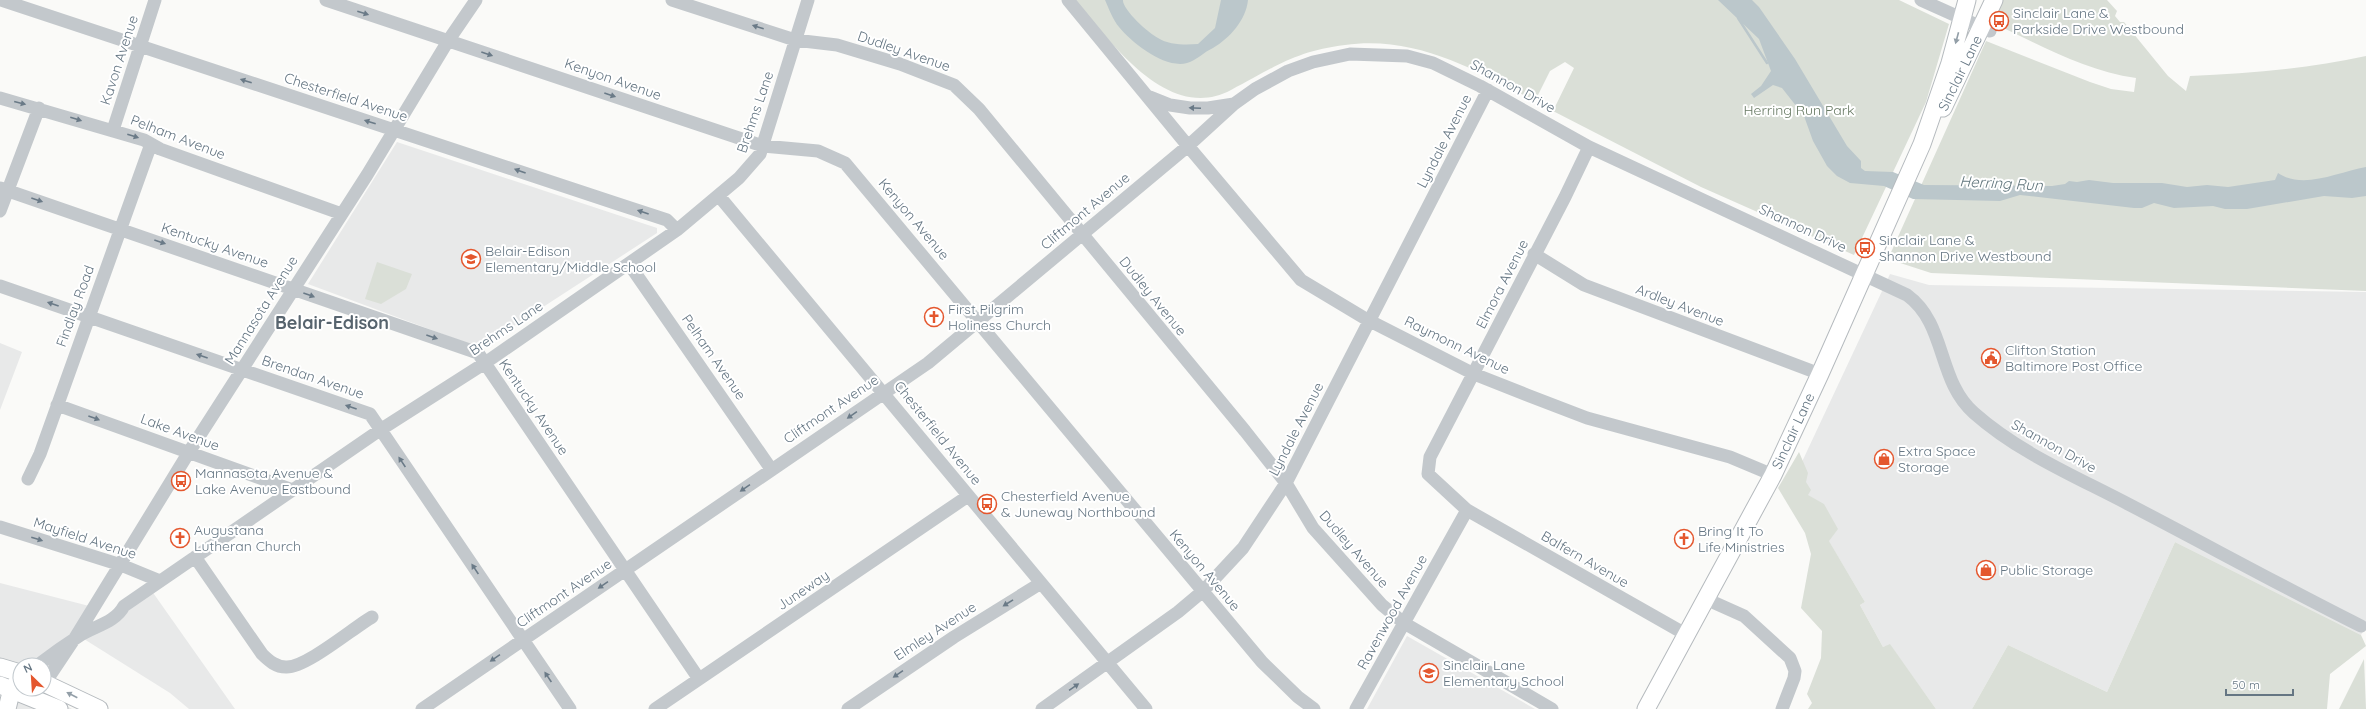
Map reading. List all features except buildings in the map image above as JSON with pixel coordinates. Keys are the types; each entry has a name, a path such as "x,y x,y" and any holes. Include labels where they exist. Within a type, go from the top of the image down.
{"main road":[{"name":"Sinclair Lane","path":"1922,144 1950,63 1967,0"},
{"name":"Sinclair Lane","path":"1646,709 1773,474 1820,374 1922,144 1986,29 1994,0"},
{"path":"0,667 12,671"},
{"path":"7,709 11,684"},
{"path":"52,695 99,709"},
{"path":"46,697 59,709"}],"street":[{"name":"Chesterfield Avenue","path":"1,0 667,220 677,230"},
{"name":"Kavon Avenue","path":"113,130 155,0"},
{"name":"Kenyon Avenue","path":"326,0 763,146 818,151 832,155 845,163 1270,672 1314,709"},
{"name":"Mannasota Avenue","path":"52,672 121,565 189,452 342,214 448,41 476,0"},
{"name":"Dudley Avenue","path":"672,0 796,40 837,46 873,54 940,78 954,85 979,109 1082,233 1286,483 1313,528 1382,605 1404,623 1552,709"},
{"name":"Brehms Lane","path":"75,638 109,621 120,613 124,606 160,581 380,430 485,362 629,264 677,230 719,196 752,164 763,146 808,0"},
{"name":"Shannon Drive","path":"1068,0 1150,97 1188,146"},
{"path":"1921,0 1986,29"},
{"name":"Shannon Drive","path":"1150,97 1170,105 1190,108 1208,108 1234,104 1255,89 1288,71 1313,62 1350,54 1407,56 1433,63 1488,90 1589,147 1907,295 1917,303 1928,320 1938,340 1947,373 1956,393 1965,405 1995,432 2093,486 2361,626"},
{"name":"Lyndale Avenue","path":"1042,709 1108,663 1203,591 1244,548 1286,483 1488,90"},
{"name":"Pelham Avenue","path":"0,98 40,108 113,130 151,144 160,149 342,214"},
{"name":"Cliftmont Avenue","path":"422,709 928,363 1188,146 1234,104"},
{"path":"0,211 4,189 40,108"},
{"name":"Findlay Road","path":"28,479 40,454 88,316 151,144"},
{"name":"Raymonn Avenue","path":"1188,146 1301,280 1370,320 1474,374 1587,418 1730,457 1773,474"},
{"name":"Elmora Avenue","path":"1467,510 1432,479 1427,469 1430,457 1474,374 1534,254 1565,197 1589,147"},
{"name":"Kentucky Avenue","path":"4,189 478,353 699,679"},
{"name":"Chesterfield Avenue","path":"719,196 1146,709"},
{"name":"Ardley Avenue","path":"1534,254 1584,285 1820,374"},
{"name":"Pelham Avenue","path":"629,264 771,469"},
{"name":"Brendan Avenue","path":"0,286 370,414 570,709"},
{"name":"Lake Avenue","path":"57,405 293,490"},
{"name":"Juneway","path":"655,709 968,496"},
{"name":"Ravenwood Avenue","path":"1356,709 1467,510"},
{"name":"Balfern Avenue","path":"1467,510 1687,635"},
{"name":"Mayfield Avenue","path":"0,527 121,565 160,581"},
{"path":"195,557 262,654 269,661 279,666 290,667 307,660 372,617"},
{"name":"Elmley Avenue","path":"848,709 954,637 1041,583"},
{"path":"1706,599 1744,616 1790,658 1795,671 1794,678 1782,709"},
{"name":"Brehms Lane","path":"88,615 99,616 119,606 124,606"},
{"name":"Mannasota Avenue","path":"49,657 75,638"}],"shaded area":[{"path":"1105,0 1123,0 1131,15 1142,26 1162,40 1177,44 1198,44 1215,28 1221,0 1248,0 1247,7 1241,21 1231,34 1219,44 1194,60 1187,63 1178,64 1159,58 1140,47 1132,40 1117,24"},
{"name":"Herring Run","path":"1718,0 1752,0 1759,7 1795,59 1847,146 1861,161 1861,168 1865,171 1893,172 1924,185 2052,186 2065,184 2069,181 2077,182 2089,180 2113,183 2162,183 2187,187 2207,185 2228,187 2275,180 2278,173 2288,178 2309,180 2366,167 2366,196 2352,198 2324,196 2247,209 2225,209 2213,206 2174,208 2154,203 2142,208 2134,208 2020,195 2000,201 1913,199 1884,186 1850,183 1837,176 1827,166 1813,141 1804,116 1782,88 1773,85 1754,98 1751,94 1761,86 1771,71 1759,39"},
{"name":"Belair-Edison Elementary/Middle School","path":"397,142 657,228 657,233 480,348 308,284"},
{"path":"1890,274 1929,285 2366,292 2366,626 2361,635 2175,542 2107,692 2008,645 1972,709 1936,709 1890,645 1883,647 1860,605 1865,602 1793,481"},
{"path":"0,343 22,352 0,410"},
{"path":"0,583 93,607 88,616 96,624 149,587 235,709 189,709 170,693 76,634 52,669 52,657 12,657 12,680 0,676"},
{"name":"Sinclair Lane Elementary School","path":"1407,636 1535,709 1367,709"},
{"path":"15,697 52,697 72,709 17,709"}],"green space":[{"name":"Herring Run Park","path":"1075,0 1899,0 1949,24 1926,102 1854,255 1701,187 1553,111 1574,68 1565,62 1550,71 1535,101 1467,67 1420,50 1396,45 1371,43 1345,45 1312,51 1298,56 1231,90 1208,98 1185,96 1163,87 1142,73 1105,36"},
{"path":"2003,0 2107,0 2117,11 2115,16 2120,22 2124,22 2168,76 2186,91 2190,76 2256,72 2300,67 2366,56 2366,291 1931,273 1888,259 1986,41 2090,82 2111,89 2134,92 2136,78 2099,70 2064,56 1995,24 1994,22"},
{"path":"377,262 412,274 406,289 381,304 365,299"},
{"path":"1799,452 1808,473 1806,482 1811,490 1808,495 1824,504 1838,529 1829,541 1865,602 1860,605 1883,647 1890,644 1936,709 1808,709 1812,703 1807,694 1821,658 1822,631 1801,608 1811,554 1805,533 1778,488"},
{"path":"2175,542 2361,635 2366,646 2330,674 2327,709 1972,709 2008,645 2107,692"},
{"path":"2364,659 2366,709 2339,709"}],"waterway":[{"name":"Herring Run","path":"1738,18 1767,63"}],"place":[{"name":"Sinclair Lane & Parkside Drive Westbound","path":"1999,21"},
{"name":"Sinclair Lane & Shannon Drive Westbound","path":"1865,248"},
{"name":"Belair-Edison Elementary/Middle School","path":"471,259"},
{"name":"First Pilgrim Holiness Church","path":"934,317"},
{"name":"Clifton Station Baltimore Post Office","path":"1991,358"},
{"name":"Extra Space Storage","path":"1884,459"},
{"name":"Mannasota Avenue & Lake Avenue Eastbound","path":"181,481"},
{"name":"Chesterfield Avenue & Juneway Northbound","path":"987,504"},
{"name":"Augustana Lutheran Church","path":"180,538"},
{"name":"Bring It To Life Ministries","path":"1684,539"},
{"name":"Public Storage","path":"1986,570"},
{"name":"Sinclair Lane Elementary School","path":"1429,673"}],"district":[{"name":"Belair-Edison","path":"332,322"}]}
